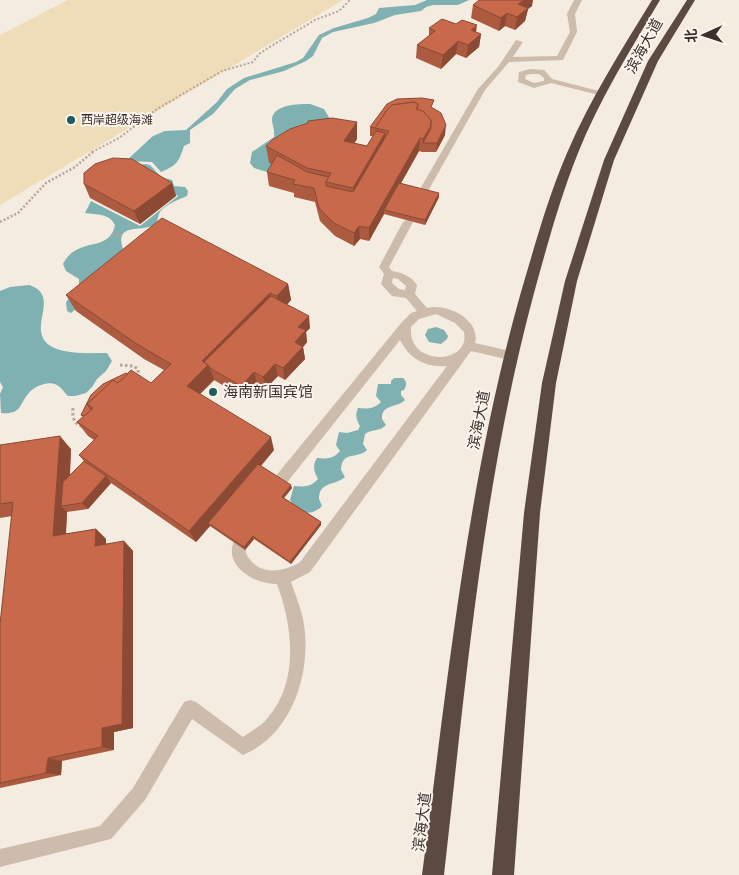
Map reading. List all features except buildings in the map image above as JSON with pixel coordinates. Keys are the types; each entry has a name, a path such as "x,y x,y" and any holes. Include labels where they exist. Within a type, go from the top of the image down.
{"highway":[{"name":"滨海大道","path":"433,875 482,499 510,355 531,272 571,154 622,55 656,0"},
{"name":"滨海大道","path":"503,875 532,513 549,383 571,281 608,160 652,61 691,0"}],"lane":[{"path":"507,60 560,58 574,36 575,24 571,14 578,0"},
{"path":"507,60 519,42"},
{"path":"507,60 511,71 529,85 540,86 548,82 548,80"},
{"path":"425,189 482,89 511,71 541,72 548,76 548,80"},
{"path":"548,80 603,93"},
{"path":"408,222 384,268 389,274 402,276 412,285 409,295 424,312"},
{"path":"239,546 239,552 246,566 258,575 274,578 291,576 305,567 466,350 471,336 468,326 460,318 448,312 436,310 424,312 413,317 280,481"},
{"path":"406,325 404,335 407,345 414,354 425,360 445,361 466,350 510,355"},
{"path":"0,858 105,833 139,794 190,708 243,747 271,725 285,702 292,682 299,650 296,621 282,577"}],"path":[{"path":"0,222 18,213 46,183 75,167 101,146 119,138 157,109 222,71 253,62 268,48 315,20 339,11 350,0"},
{"path":"112,234 122,236"},
{"path":"120,365 133,366 138,369 140,375 136,383"},
{"path":"73,408 74,422 78,426 83,427 90,425"}],"sand":[{"name":"西岸超级海滩","path":"68,0 343,0 0,205 0,35"}],"water":[{"path":"427,0 469,0 458,5 433,5 421,11 395,15 374,23 333,32 322,38 313,56 306,61 284,71 250,80 235,89 213,114 190,130 190,143 184,146 179,159 171,167 161,172 152,162 126,161 153,136 165,131 186,130 217,102 227,89 244,78 296,62 303,58 319,35 334,28 368,18 376,14 379,8 415,5"},
{"path":"310,104 324,109 330,119 274,174 254,168 250,163 252,152 274,137 272,121 276,111 287,106"},
{"path":"139,165 150,165 161,177 172,180 174,186 185,187 188,191 187,196 165,207 159,213 156,223 152,226 132,229 123,234 121,240 123,249 142,252 71,313 67,311 66,302 79,287 79,279 66,271 63,264 69,255 77,250 106,239 112,234 115,225 106,216 85,213 91,201 140,226 178,196 135,170"},
{"path":"29,285 39,291 43,299 44,308 41,328 43,337 50,345 69,352 107,353 112,361 106,371 86,393 68,396 57,385 49,383 30,391 16,411 1,413 0,394 3,387 0,382 0,291 10,287"},
{"path":"436,327 444,330 448,336 441,344 429,342 425,335 428,329"},
{"path":"394,378 403,378 405,381 406,387 401,391 401,395 405,400 384,411 382,419 386,425 381,429 365,434 363,444 367,450 344,460 341,470 345,477 322,489 319,499 322,506 309,513 301,511 290,500 294,486 307,486 313,484 318,479 314,468 317,458 330,458 340,451 336,445 339,432 347,433 358,430 360,426 356,413 358,408 370,408 381,402 376,396 378,384 391,384"}],"place":[{"name":"西岸超级海滩","path":"71,120"},
{"name":"海南新国宾馆","path":"213,392"}]}
